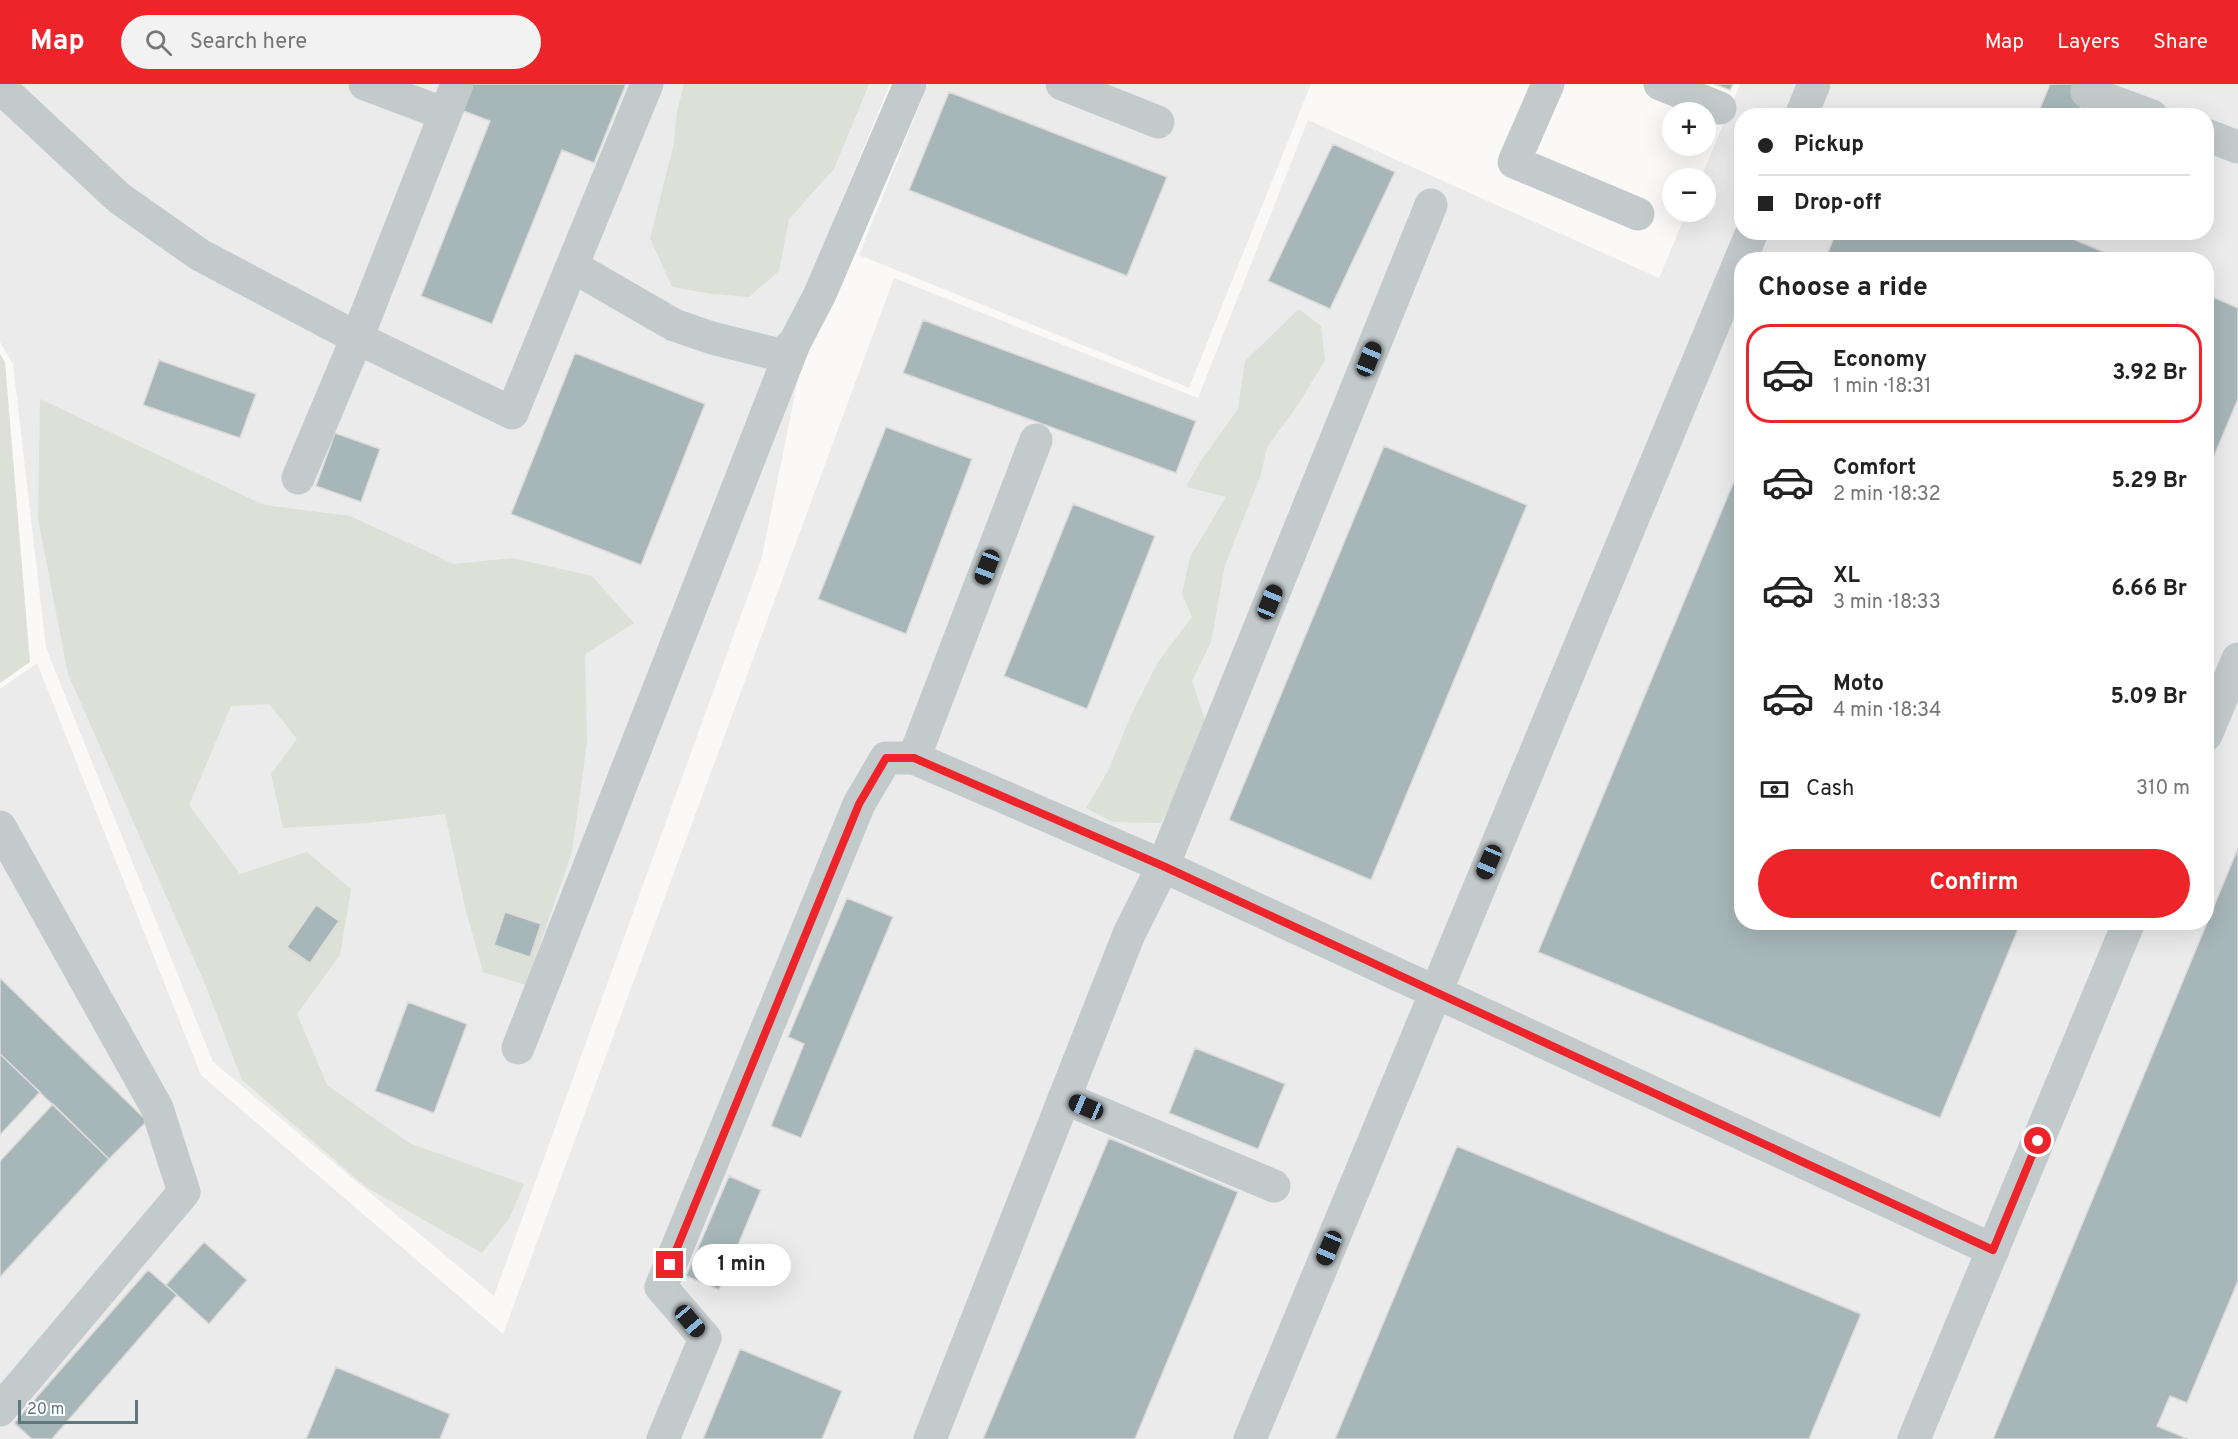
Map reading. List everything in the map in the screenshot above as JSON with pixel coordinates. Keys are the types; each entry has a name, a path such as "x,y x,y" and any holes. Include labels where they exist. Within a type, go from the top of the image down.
{"lane":[{"path":"365,84 445,114"},
{"path":"298,478 357,338 457,84"},
{"path":"0,87 120,198 200,255 357,338 512,413 647,84"},
{"path":"518,1048 794,344 820,294 910,84"},
{"path":"1062,84 1158,122"},
{"path":"1548,84 1514,162 1638,214"},
{"path":"1660,84 1720,108"},
{"path":"1804,108 1814,84"},
{"path":"2087,92 2130,108"},
{"path":"2214,138 2238,147"},
{"path":"930,1439 1129,934 1163,866 1431,205"},
{"path":"572,266 674,325 712,338 780,355 794,344"},
{"path":"1250,1439 1734,275"},
{"path":"914,758 1036,440"},
{"path":"2214,716 2238,659"},
{"path":"663,1439 705,1338 661,1287 859,804 886,758 914,758 1163,866 1993,1250"},
{"path":"0,826 157,1108 184,1192 0,1410"},
{"path":"1914,1439 2126,930"},
{"path":"1065,1098 1275,1186"}],"shaded area":[{"path":"0,84 890,84 827,236 762,557 494,1296 213,1062 46,648 13,364 0,342"},
{"path":"684,84 869,84 834,169 789,219 779,271 749,297 672,287 650,238 674,143 677,111"},
{"path":"928,84 1311,84 1189,388 859,255"},
{"path":"1740,84 2238,84 2238,1439 0,1439 0,689 37,663 201,1075 503,1334 894,278 1198,398 1308,120 1659,278 1683,222 1716,222 1716,168 1705,168 1710,156 1716,156 1716,142"},
{"path":"1299,309 1321,326 1325,361 1297,406 1267,447 1261,474 1225,565 1211,642 1192,681 1207,726 1185,777 1161,823 1113,822 1086,808 1108,771 1132,713 1158,662 1192,617 1182,594 1190,557 1226,497 1186,487 1200,462 1238,409 1245,361"},
{"path":"0,354 5,362 30,662 0,683"},
{"path":"40,399 264,505 350,516 454,564 512,558 592,576 634,623 585,654 587,743 572,852 526,985 483,972 466,911 445,814 366,823 283,828 271,774 297,739 269,704 231,706 189,805 240,874 307,852 351,889 340,955 297,1014 327,1085 409,1143 524,1184 509,1219 482,1253 366,1187 242,1080 205,984 68,674 38,519"}],"building":[{"path":"467,84 626,84 594,163 562,150 492,324 421,296 490,121 458,109"},
{"path":"1714,84 1733,84 1730,90"},
{"path":"2050,84 2090,84 2080,108 2040,108"},
{"path":"949,92 1167,177 1127,276 909,190"},
{"path":"1333,144 1395,172 1330,309 1268,281"},
{"path":"1833,240 2076,240 2103,252 1828,252"},
{"path":"2214,298 2238,308 2238,399 2214,456"},
{"path":"923,320 1196,421 1176,473 903,373"},
{"path":"575,353 705,404 641,565 511,514"},
{"path":"159,360 256,394 240,438 143,405"},
{"path":"886,427 972,459 906,634 818,599"},
{"path":"335,433 380,449 361,502 316,486"},
{"path":"1384,446 1527,505 1371,880 1229,820"},
{"path":"1734,481 1734,930 2018,930 1940,1118 1538,952"},
{"path":"1073,504 1155,536 1087,709 1004,676"},
{"path":"2238,848 2238,1281 2187,1403 2170,1396 2157,1426 2188,1439 1993,1439 2204,930 2214,930 2214,906"},
{"path":"847,898 893,917 801,1138 771,1126 804,1044 788,1037"},
{"path":"316,905 339,921 310,963 287,947"},
{"path":"505,912 541,924 530,957 494,945"},
{"path":"0,978 147,1121 109,1159 0,1054"},
{"path":"408,1002 467,1024 434,1113 375,1091"},
{"path":"1195,1048 1285,1084 1258,1149 1169,1113"},
{"path":"0,1054 40,1092 0,1135"},
{"path":"53,1104 109,1159 0,1277 0,1161"},
{"path":"1109,1138 1238,1192 1135,1439 983,1439"},
{"path":"1457,1146 1861,1314 1809,1439 1335,1439"},
{"path":"729,1176 761,1190 719,1290 686,1276"},
{"path":"204,1242 247,1280 209,1324 166,1285"},
{"path":"148,1270 177,1295 52,1439 32,1439 14,1423"},
{"path":"740,1349 842,1391 822,1439 703,1439"},
{"path":"336,1367 450,1414 440,1439 306,1439"}],"route":[{"path":"670,1265 859,804 886,758 914,758 1163,866 1993,1250 2038,1141"}]}
